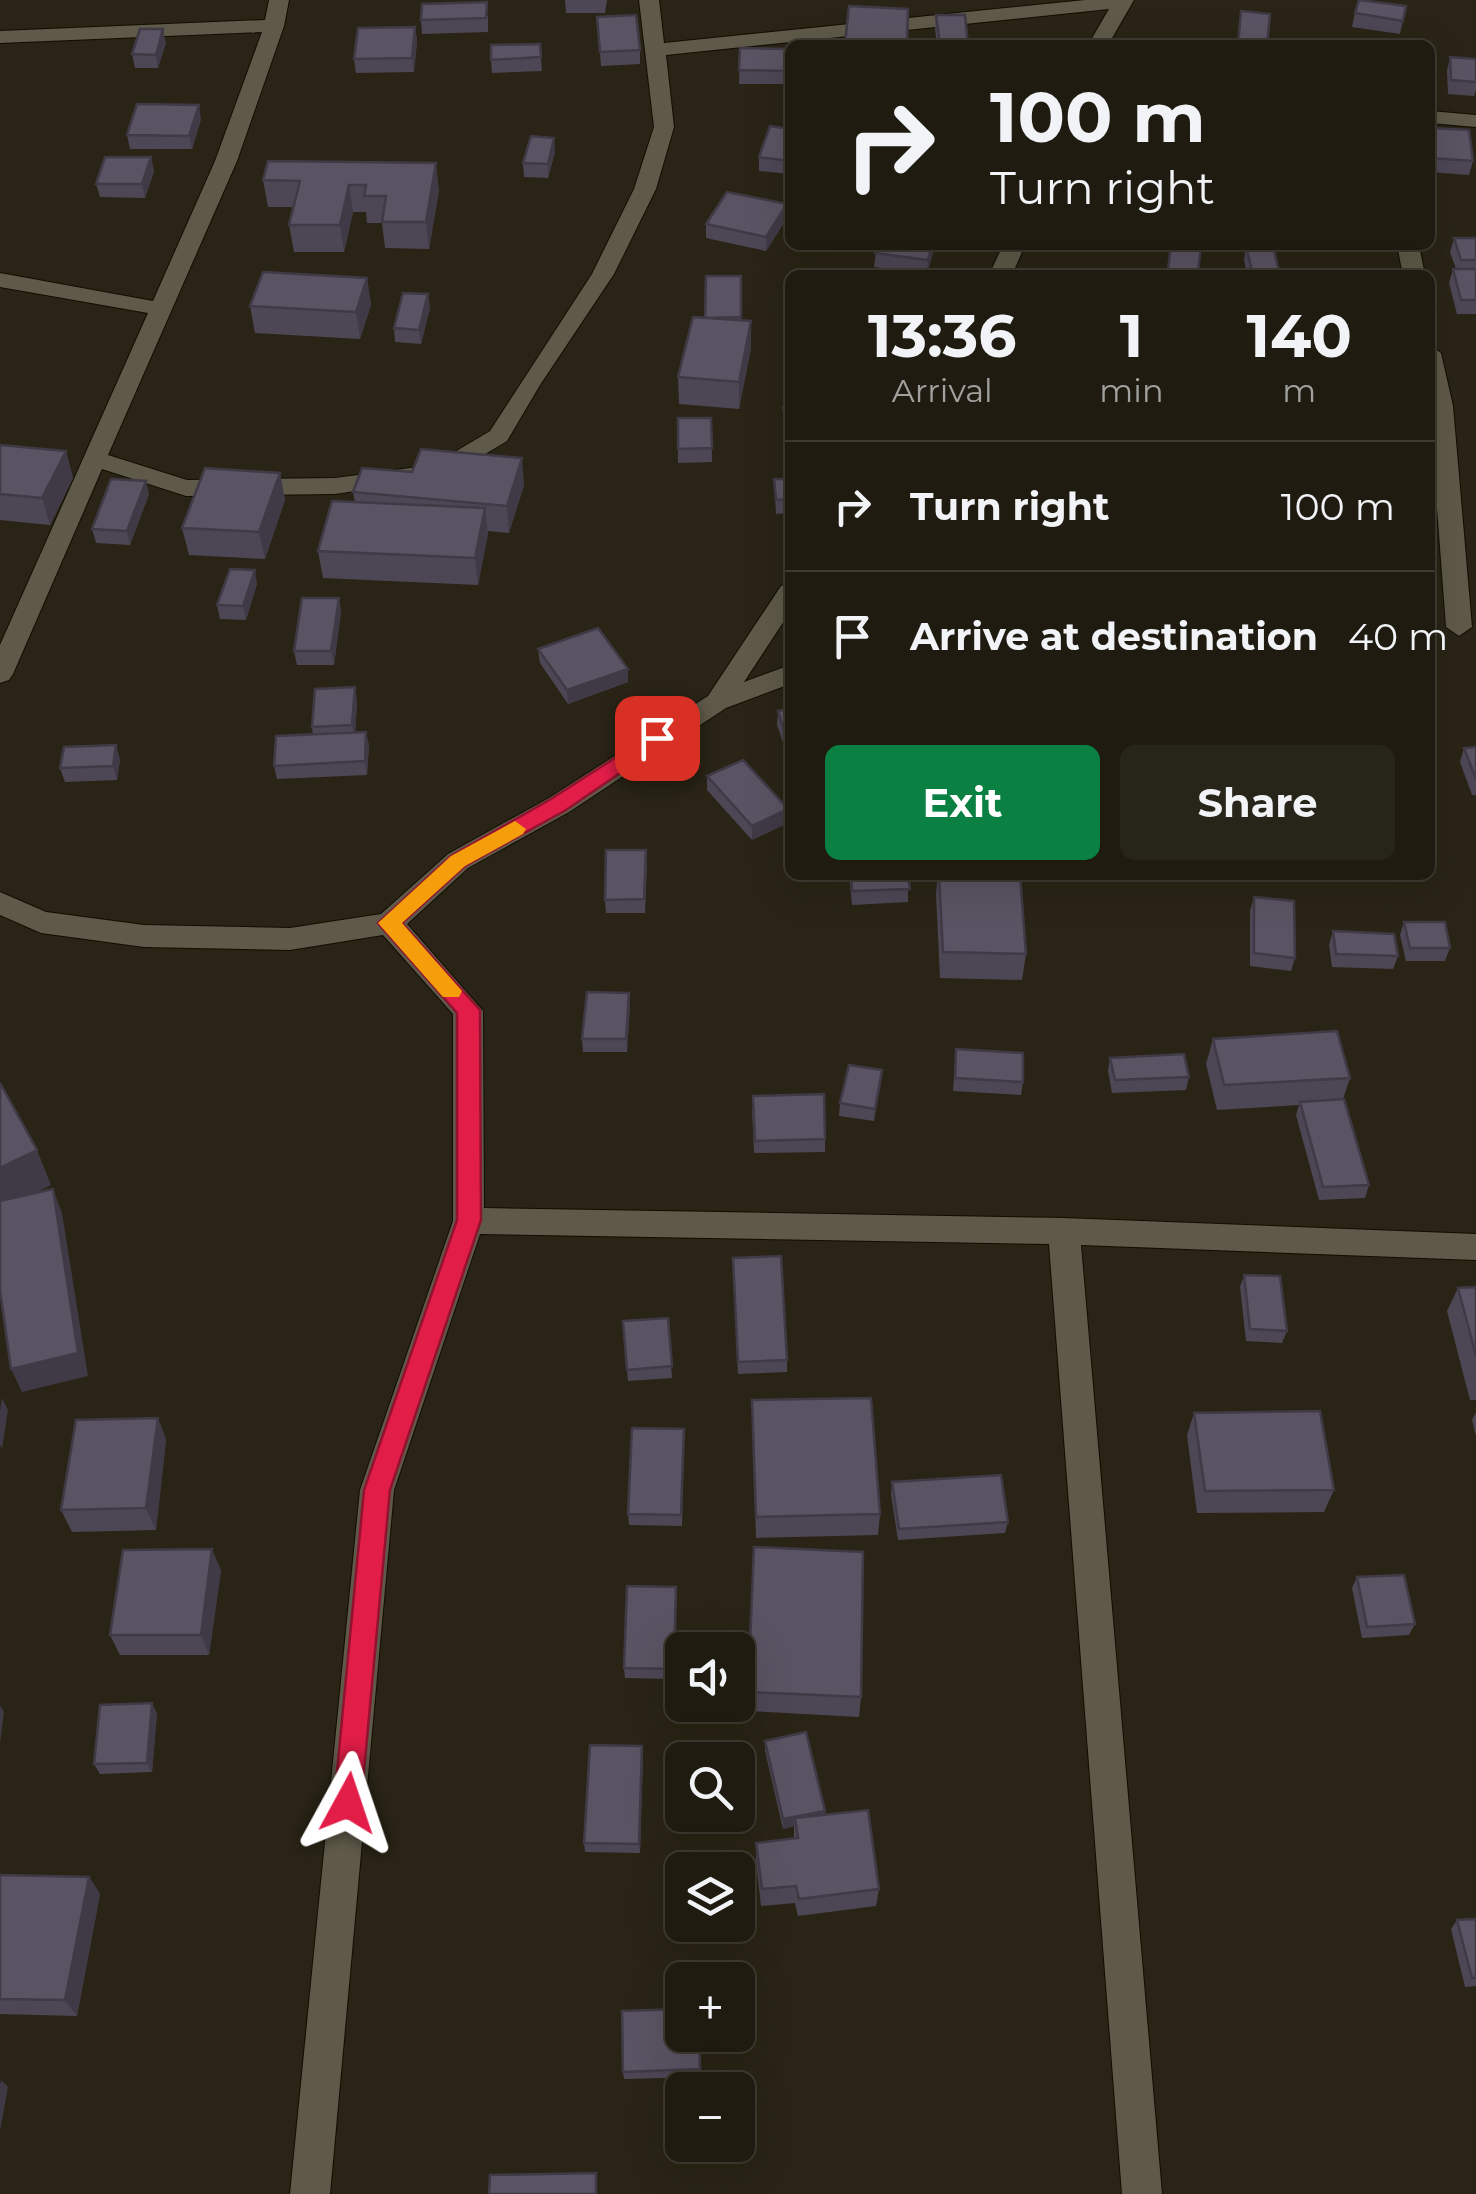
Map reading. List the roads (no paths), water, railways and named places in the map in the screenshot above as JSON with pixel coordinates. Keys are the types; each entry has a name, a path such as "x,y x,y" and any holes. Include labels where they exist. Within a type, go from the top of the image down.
{"street":[{"path":"0,674 226,161 274,26 278,0"},
{"path":"96,458 186,488 335,486 439,472 499,436 528,385 603,274 645,189 664,128 648,0"},
{"path":"657,50 1124,1"},
{"path":"1101,40 1124,1"},
{"path":"0,38 274,26"},
{"path":"1435,117 1476,121"},
{"path":"0,280 161,309"},
{"path":"1435,377 1468,627 1435,628"},
{"path":"717,702 785,600"},
{"path":"0,903 42,922 144,936 290,939 389,923 458,861 559,805 717,702 785,676"},
{"path":"310,2194 377,1490 469,1220 468,1010 389,923"},
{"path":"469,1220 1064,1230 1476,1247"},
{"path":"1064,1230 1142,2194"}]}
